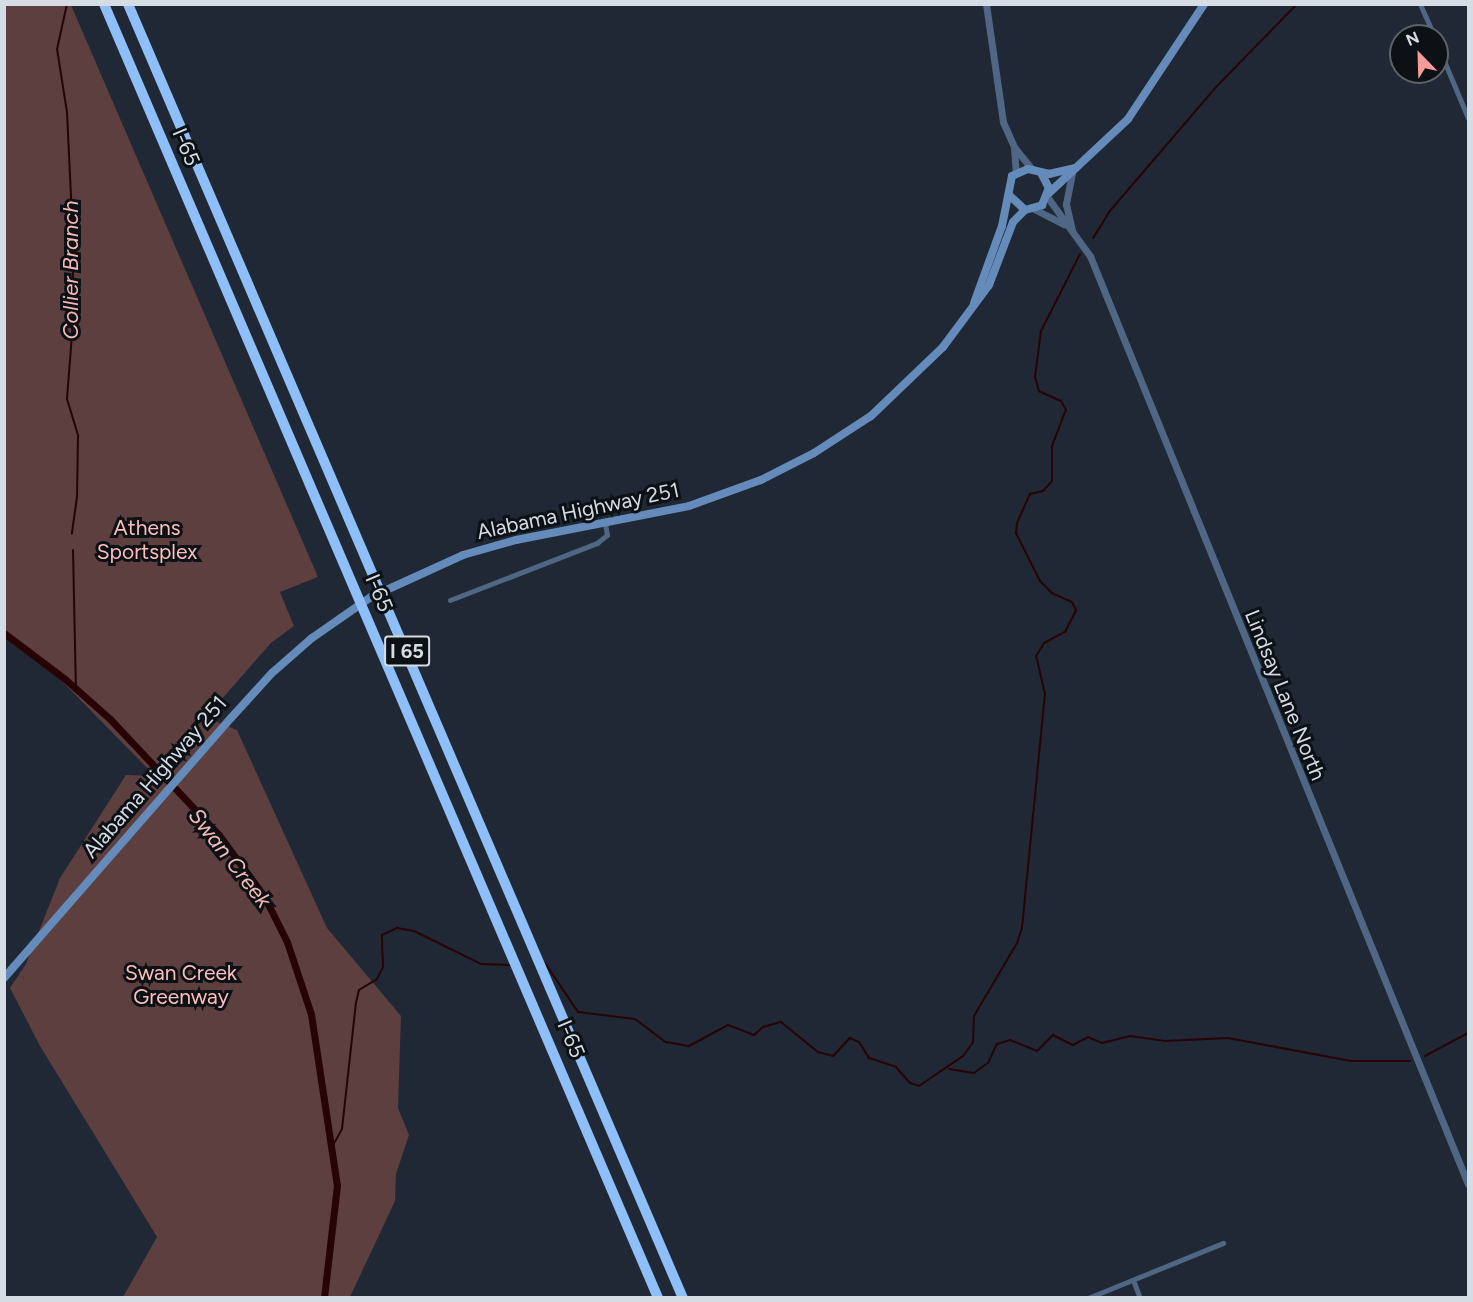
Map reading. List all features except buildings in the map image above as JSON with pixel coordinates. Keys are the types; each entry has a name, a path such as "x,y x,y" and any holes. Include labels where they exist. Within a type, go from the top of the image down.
{"highway":[{"name":"I-65","path":"104,4 658,1298"},
{"name":"I 65","path":"128,4 683,1298"}],"main road":[{"name":"Alabama Highway 251","path":"4,978 272,673 335,620 412,576 516,540 605,524 713,498 814,453 871,416 905,387 943,347 994,274 1012,222 1048,196 1128,119 1204,4"},
{"path":"1016,173 1074,170"},
{"path":"1037,171 1048,196"},
{"name":"Alabama Highway 251","path":"974,304 996,247 1009,195 1010,180 1016,173"},
{"path":"1009,195 1029,210"}],"street":[{"path":"986,4 1001,111 1014,147 1016,173"},
{"path":"1420,4 1429,24"},
{"path":"1449,73 1468,118"},
{"path":"1014,147 1037,171"},
{"path":"1072,231 1066,204 1074,170"},
{"name":"Lindsay Lane North","path":"1048,196 1064,224 1090,256 1468,1184"},
{"name":"Lindsay Lane North","path":"1029,210 1064,224"},
{"path":"450,600 597,543 607,535 605,524"},
{"path":"1088,1298 1223,1243"},
{"path":"1133,1280 1140,1298"}],"green space":[{"path":"4,5 71,5 318,577 280,592 294,626 271,643 206,717 237,730 327,928 401,1016 398,1108 409,1135 396,1174 395,1201 350,1297 123,1297 157,1237 40,1046 10,988 26,964 60,878 126,775 155,776 52,671 5,633"}],"waterway":[{"name":"Collier Branch","path":"67,4 57,49 67,112 73,237 73,321 67,399 78,436 77,497 72,534"},
{"path":"1093,238 1109,212 1217,86 1297,4"},
{"path":"545,963 578,1012 635,1019 666,1042 689,1046 728,1025 754,1035 763,1027 781,1022 818,1052 833,1056 850,1038 859,1042 869,1058 896,1067 910,1083 919,1086 963,1056 973,1042 974,1016 1017,943 1022,928 1045,694 1036,656 1044,643 1065,632 1076,610 1072,602 1052,593 1040,581 1016,533 1017,523 1030,494 1043,491 1052,481 1052,446 1066,410 1061,401 1039,391 1035,377 1041,331 1080,254"},
{"name":"Collier Branch","path":"73,550 76,689"},
{"name":"Swan Creek","path":"4,633 65,679 110,719 219,835 264,896 287,942 311,1014 337,1185 324,1298"},
{"path":"332,1147 342,1129 359,990 377,979 383,967 382,935 397,928 414,931 481,964 510,965"},
{"path":"1425,1056 1468,1033"},
{"path":"949,1069 974,1073 988,1063 997,1044 1010,1040 1037,1051 1053,1035 1073,1045 1088,1037 1102,1043 1130,1036 1165,1041 1228,1038 1351,1061 1410,1061"}],"park label":[{"name":"Athens Sportsplex","path":"147,540"},
{"name":"Swan Creek Greenway","path":"181,985"}]}
